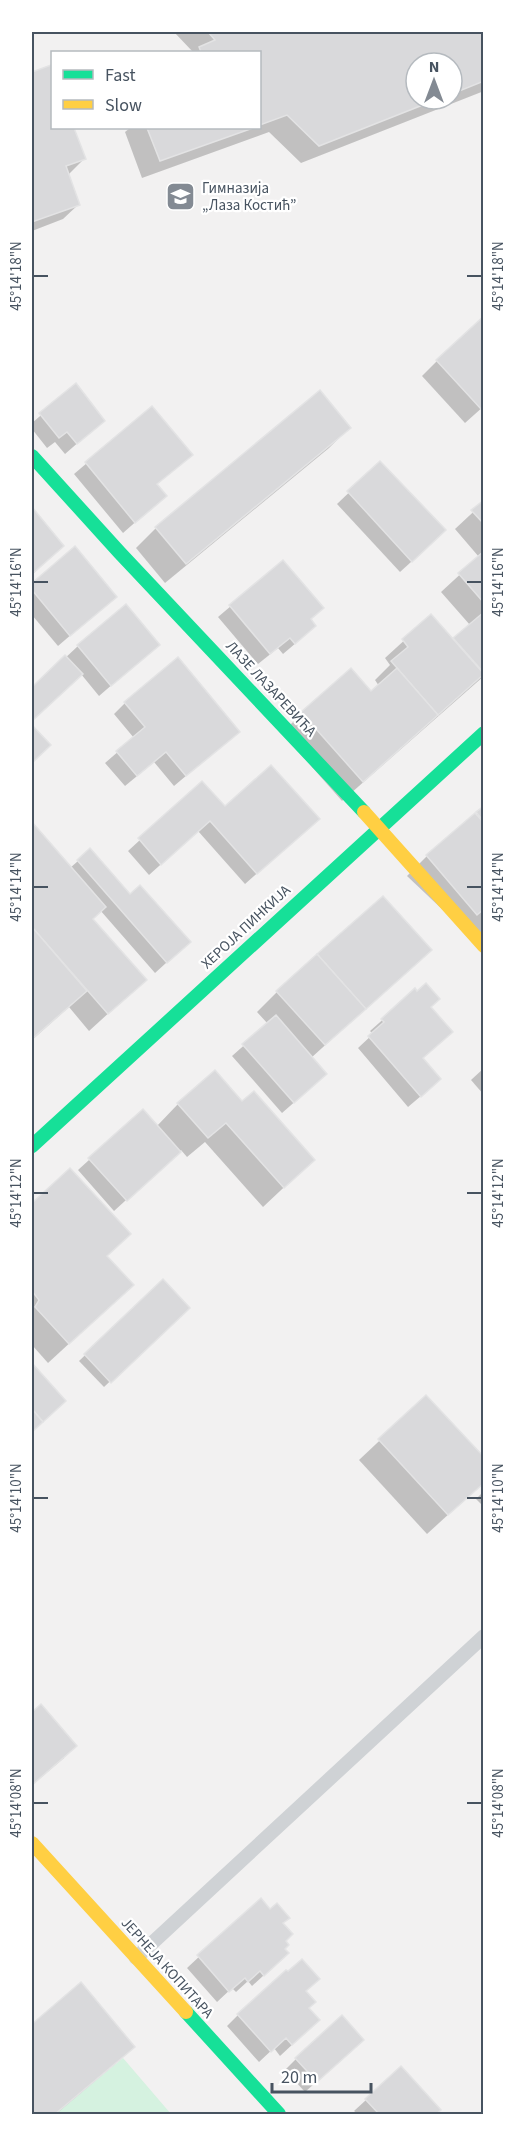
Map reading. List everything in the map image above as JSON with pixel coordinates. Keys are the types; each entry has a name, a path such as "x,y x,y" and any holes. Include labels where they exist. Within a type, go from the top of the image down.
{"street":[{"name":"ЛАЗЕ ЛАЗАРЕВИЋА","path":"32,456 120,553 354,801 483,946"},
{"name":"ХЕРОЈА ПИНКИЈА","path":"32,1146 483,733"},
{"name":"ЈЕРНЕЈА КОПИТАРА","path":"32,1843 279,2115"}],"lane":[{"path":"136,1958 483,1636"}],"green space":[{"path":"123,2058 171,2114 55,2114"}],"building":[{"path":"208,32 484,32 484,81 464,89 464,51 404,51 404,111 408,111 319,146 287,115 261,125 261,51 201,51 199,47 215,40"},
{"path":"51,65 51,129 74,129 86,159 66,166 80,205 32,222 32,72"},
{"path":"147,129 250,129 160,161"},
{"path":"484,316 484,406 481,409 436,360"},
{"path":"76,383 105,421 77,444 67,432 59,438 39,413"},
{"path":"320,390 351,428 186,564 155,527"},
{"path":"152,406 193,455 157,484 167,496 135,523 85,462"},
{"path":"380,461 446,530 412,562 347,491"},
{"path":"484,500 484,524 471,510"},
{"path":"32,507 64,546 32,574"},
{"path":"75,546 117,597 70,636 32,590 32,583"},
{"path":"484,551 484,603 458,573"},
{"path":"283,560 324,608 311,619 316,626 295,644 290,638 270,654 229,605"},
{"path":"126,604 160,645 111,686 77,645"},
{"path":"484,612 484,673 453,638"},
{"path":"431,614 484,674 438,715 391,661 408,647 402,639"},
{"path":"65,655 83,674 32,721 32,687"},
{"path":"178,657 240,732 186,776 166,752 137,776 116,751 145,727 124,702"},
{"path":"351,668 371,691 397,668 438,715 363,782 301,712"},
{"path":"32,725 51,745 32,763"},
{"path":"271,765 320,819 257,874 210,821 161,865 138,838 202,781 225,806"},
{"path":"484,806 484,822 476,812"},
{"path":"475,813 484,823 484,909 477,915 426,855"},
{"path":"32,822 106,907 93,919 147,980 108,1014 32,927"},
{"path":"90,848 130,894 140,885 191,942 167,963 77,860"},
{"path":"383,896 432,950 366,1009 317,954"},
{"path":"32,927 87,991 32,1039"},
{"path":"317,954 366,1009 325,1045 276,991"},
{"path":"426,983 440,999 431,1007 453,1032 423,1058 441,1079 421,1097 368,1036 384,1022 381,1019 415,988 417,991"},
{"path":"276,1015 327,1074 294,1103 242,1044"},
{"path":"215,1070 242,1101 254,1091 315,1160 284,1188 226,1123 208,1138 177,1103"},
{"path":"143,1109 181,1152 127,1201 88,1158"},
{"path":"70,1168 131,1234 107,1256 134,1285 69,1344 35,1307 39,1300 32,1291 32,1203"},
{"path":"163,1279 190,1308 111,1383 84,1354"},
{"path":"32,1363 66,1401 43,1422 32,1409"},
{"path":"426,1395 484,1457 484,1483 448,1515 378,1439"},
{"path":"32,1409 43,1422 32,1432"},
{"path":"41,1704 77,1746 32,1785 32,1712"},
{"path":"261,1898 270,1909 277,1903 290,1918 283,1923 293,1934 286,1941 289,1945 285,1949 289,1953 264,1976 260,1971 248,1982 245,1978 229,1992 197,1955"},
{"path":"302,1959 320,1979 306,1991 316,2002 309,2008 320,2020 292,2045 286,2038 271,2052 237,2014 286,1970 288,1971"},
{"path":"81,1982 135,2047 55,2114 32,2114 32,2024"},
{"path":"342,2015 364,2040 317,2082 295,2058"},
{"path":"401,2066 441,2110 436,2114 379,2114 365,2099"}],"traffic: fast":[{"path":"32,456 364,812"},
{"path":"32,1146 484,733"},
{"path":"186,2012 279,2114"}],"traffic: slow":[{"path":"364,812 484,946"},
{"path":"32,1843 186,2012"}],"place":[{"name":"Гимназија „Лаза Костић”","path":"181,197"}]}
